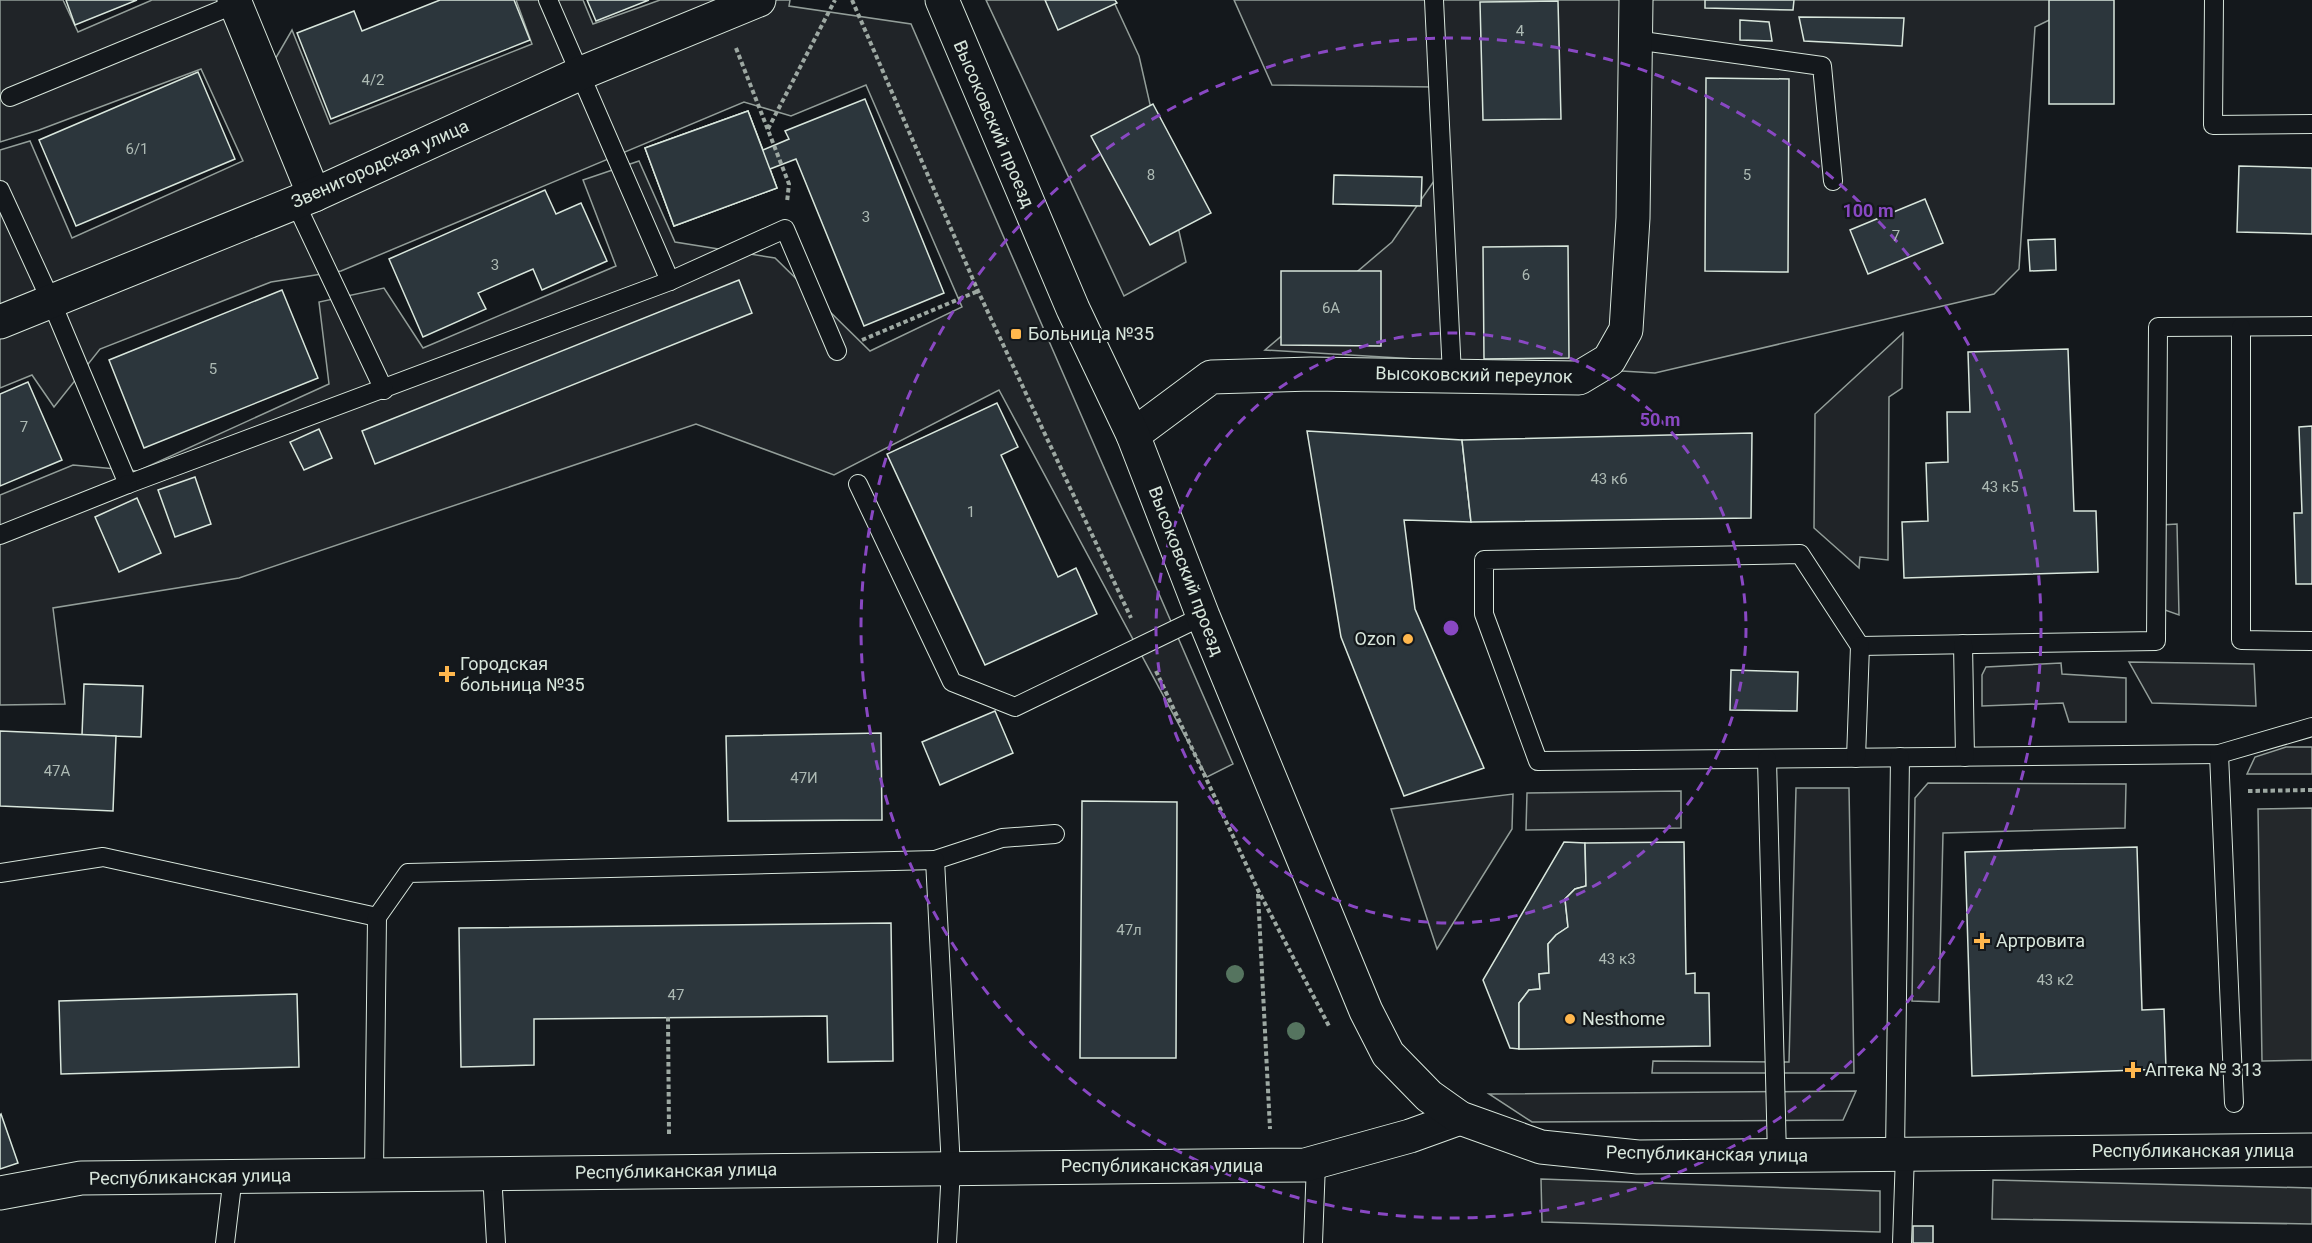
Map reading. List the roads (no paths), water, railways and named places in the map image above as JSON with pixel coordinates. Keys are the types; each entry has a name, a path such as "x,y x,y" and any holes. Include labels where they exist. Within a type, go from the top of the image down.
{"street":[{"name":"Звенигородская улица","path":"0,322 305,199 579,74 759,0"},
{"name":"Высоковский проезд","path":"942,0 1073,309 1133,435 1203,616 1366,1011 1388,1054 1429,1096 1460,1118"},
{"name":"Высоковский переулок","path":"1133,435 1211,377 1311,374 1579,378 1609,360 1626,330 1634,218 1636,0"},
{"path":"238,1 305,199"},
{"name":"Республиканская улица","path":"0,1193 81,1178 1316,1163 1410,1136 1460,1118 1541,1147 1638,1157 2312,1150"}],"lane":[{"path":"548,0 670,281"},
{"path":"1434,0 1452,375"},
{"path":"2214,0 2213,125 2312,124"},
{"path":"10,97 238,1"},
{"path":"1635,40 1822,66 1833,181"},
{"path":"0,190 51,302 128,484"},
{"path":"305,199 384,390"},
{"path":"0,535 128,484 670,281 785,229 837,351"},
{"path":"1860,645 2156,641 2158,327 2312,326"},
{"path":"2241,327 2241,640 2312,641"},
{"path":"858,484 952,682 1015,707 1203,616"},
{"path":"1856,758 1860,645 1800,554 1484,560 1484,614 1538,761 1965,757 2219,754 2312,727"},
{"path":"1963,644 1965,757"},
{"path":"2219,754 2234,1103"},
{"path":"1900,757 1902,1243"},
{"path":"1767,759 1777,1156"},
{"path":"374,1174 377,917 408,873 935,860 1002,838 1055,834"},
{"path":"0,873 103,857 377,917"},
{"path":"935,860 951,1168 947,1243"},
{"path":"1314,1243 1316,1163"},
{"path":"492,1173 496,1243"},
{"path":"225,1243 233,1176"}],"place":[{"name":"Больница №35","path":"1016,334"},
{"name":"Ozon","path":"1408,639"},
{"name":"Городская больница №35","path":"447,674"},
{"name":"Артровита","path":"1982,941"},
{"name":"Nesthome","path":"1570,1019"},
{"name":"Аптека № 313","path":"2133,1070"}]}
